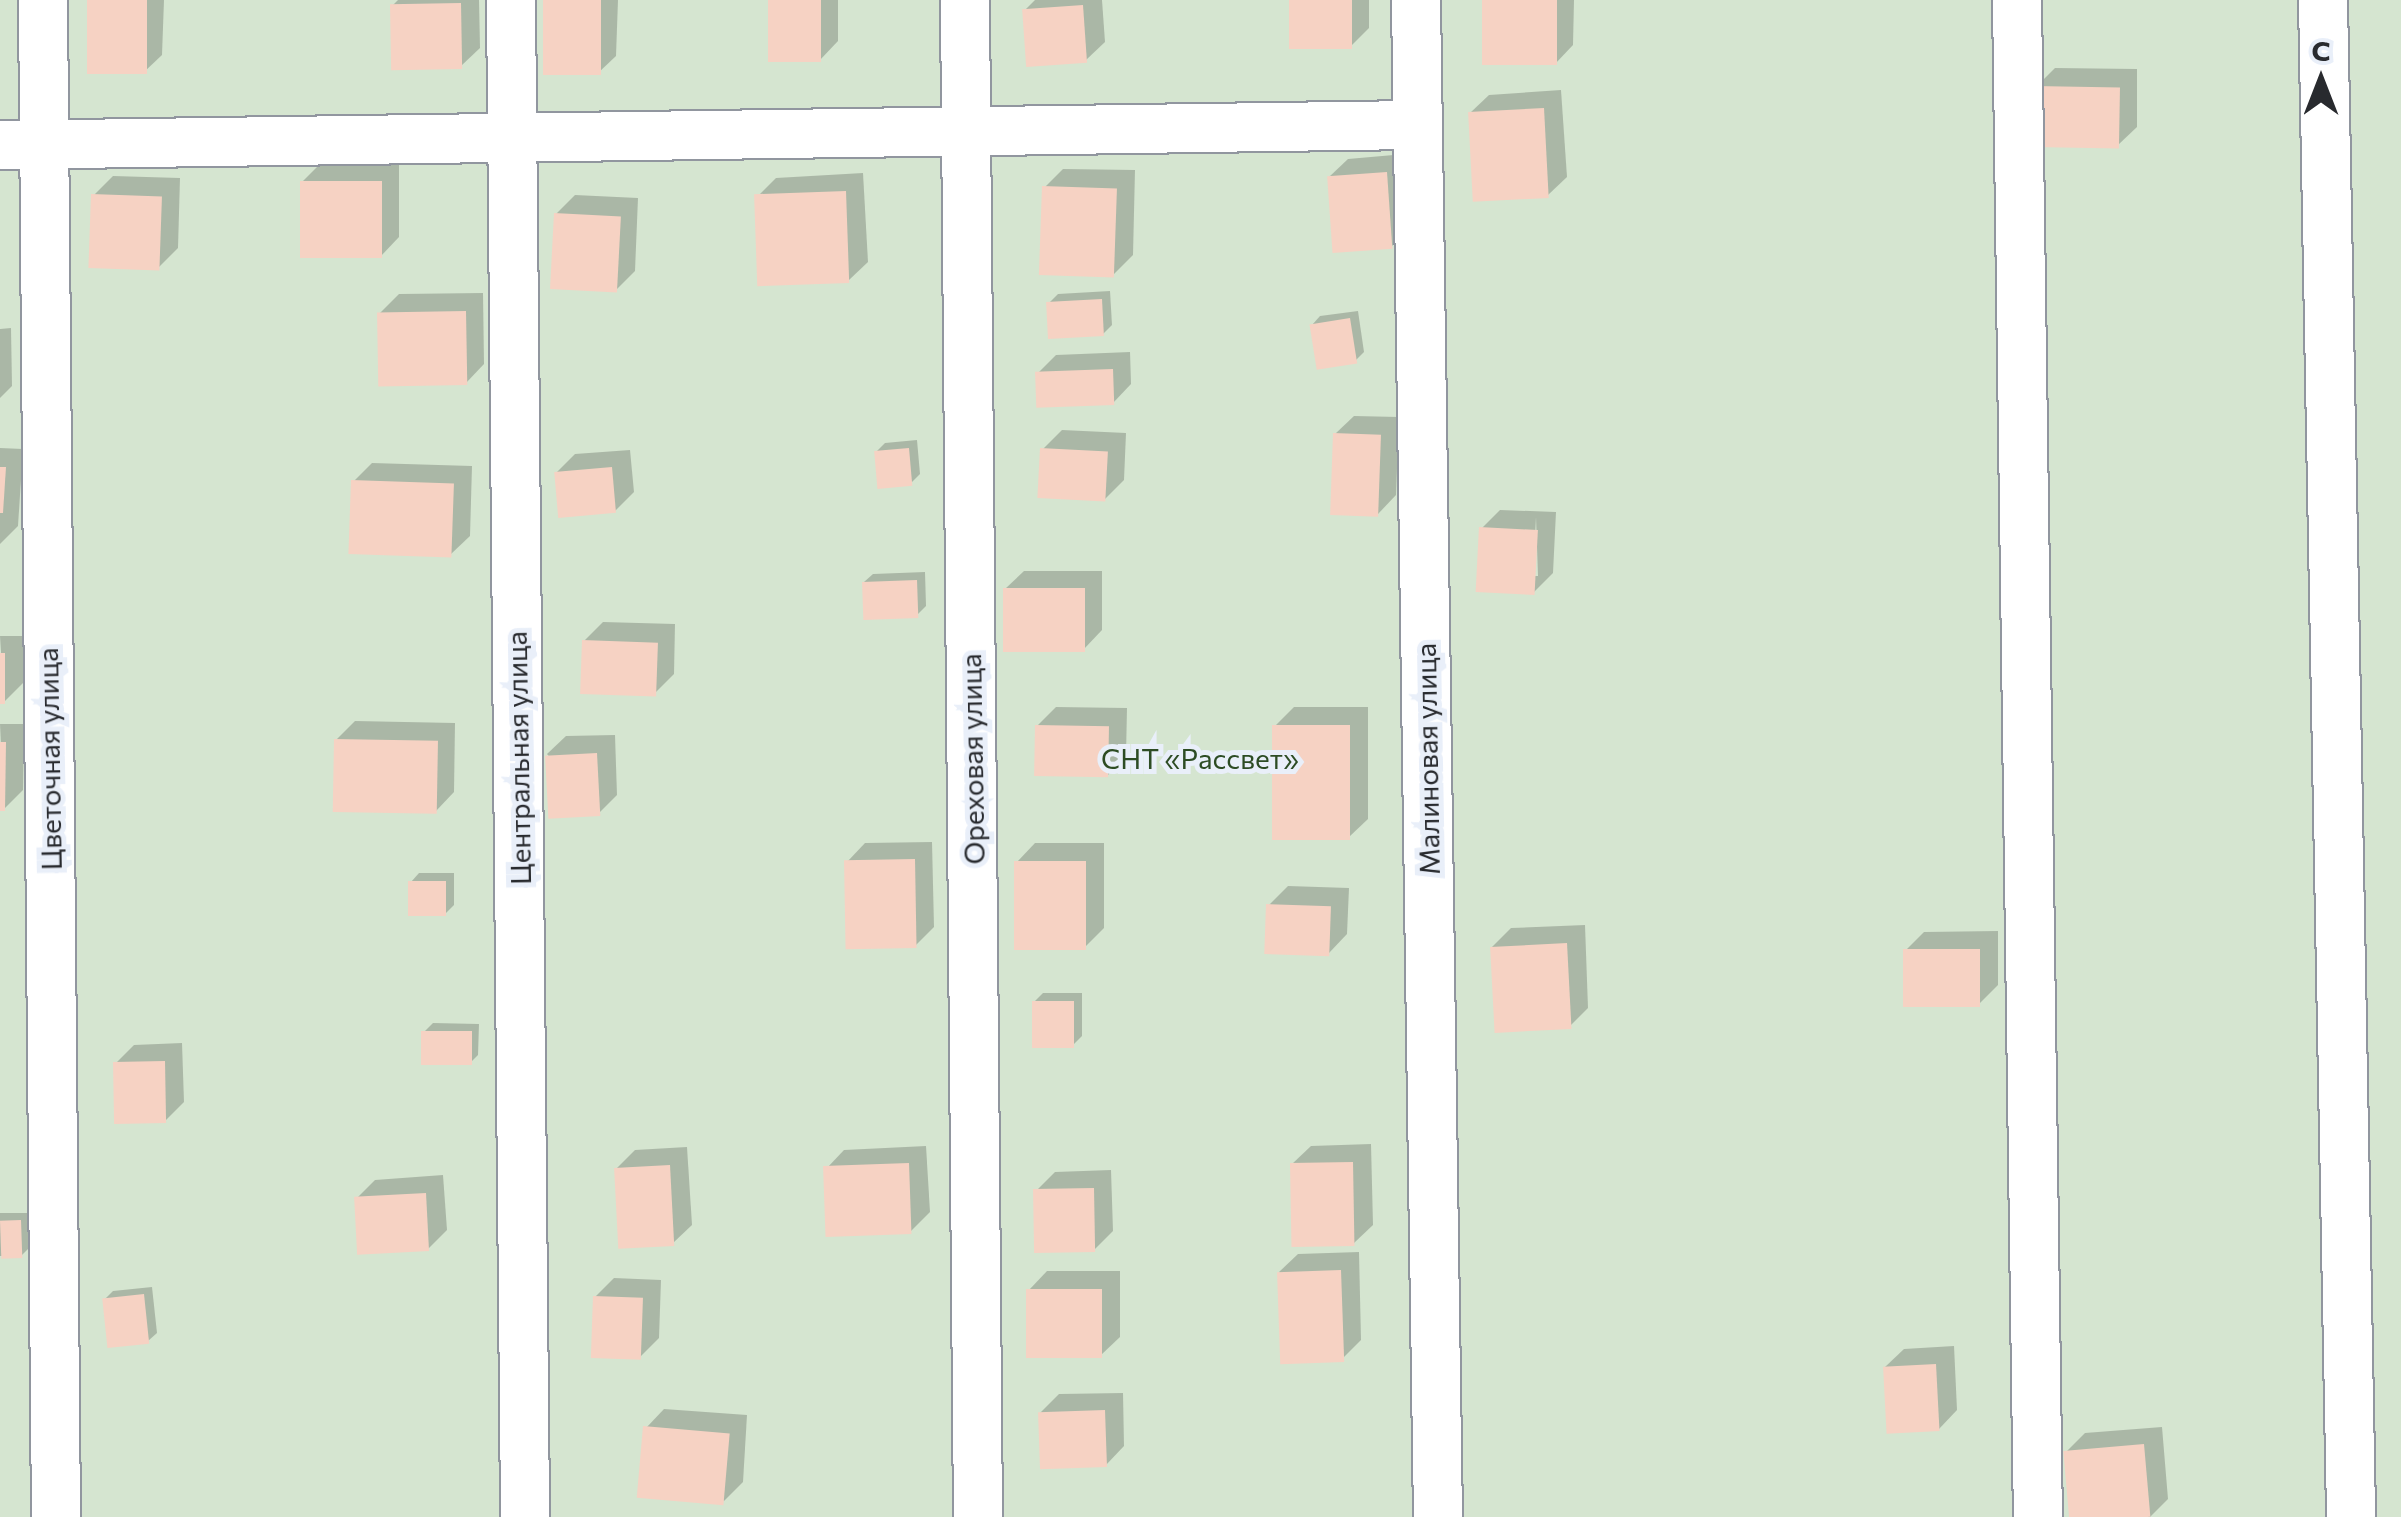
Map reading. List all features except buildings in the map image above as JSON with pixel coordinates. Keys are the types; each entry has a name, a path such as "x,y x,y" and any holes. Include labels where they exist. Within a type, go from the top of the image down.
{"street":[{"name":"Цветочная улица","path":"43,0 22,144 56,1517"},
{"name":"Центральная улица","path":"511,0 525,1517"},
{"name":"Ореховая улица","path":"965,0 978,1517"},
{"name":"Малиновая улица","path":"1416,0 1438,1517"},
{"path":"2018,0 2038,1517"},
{"path":"2322,0 2351,1517"},
{"path":"22,144 966,135 1417,125"}],"green space":[{"name":"СНТ «Рассвет»","path":"0,0 2401,0 2401,1517 0,1517"}]}
